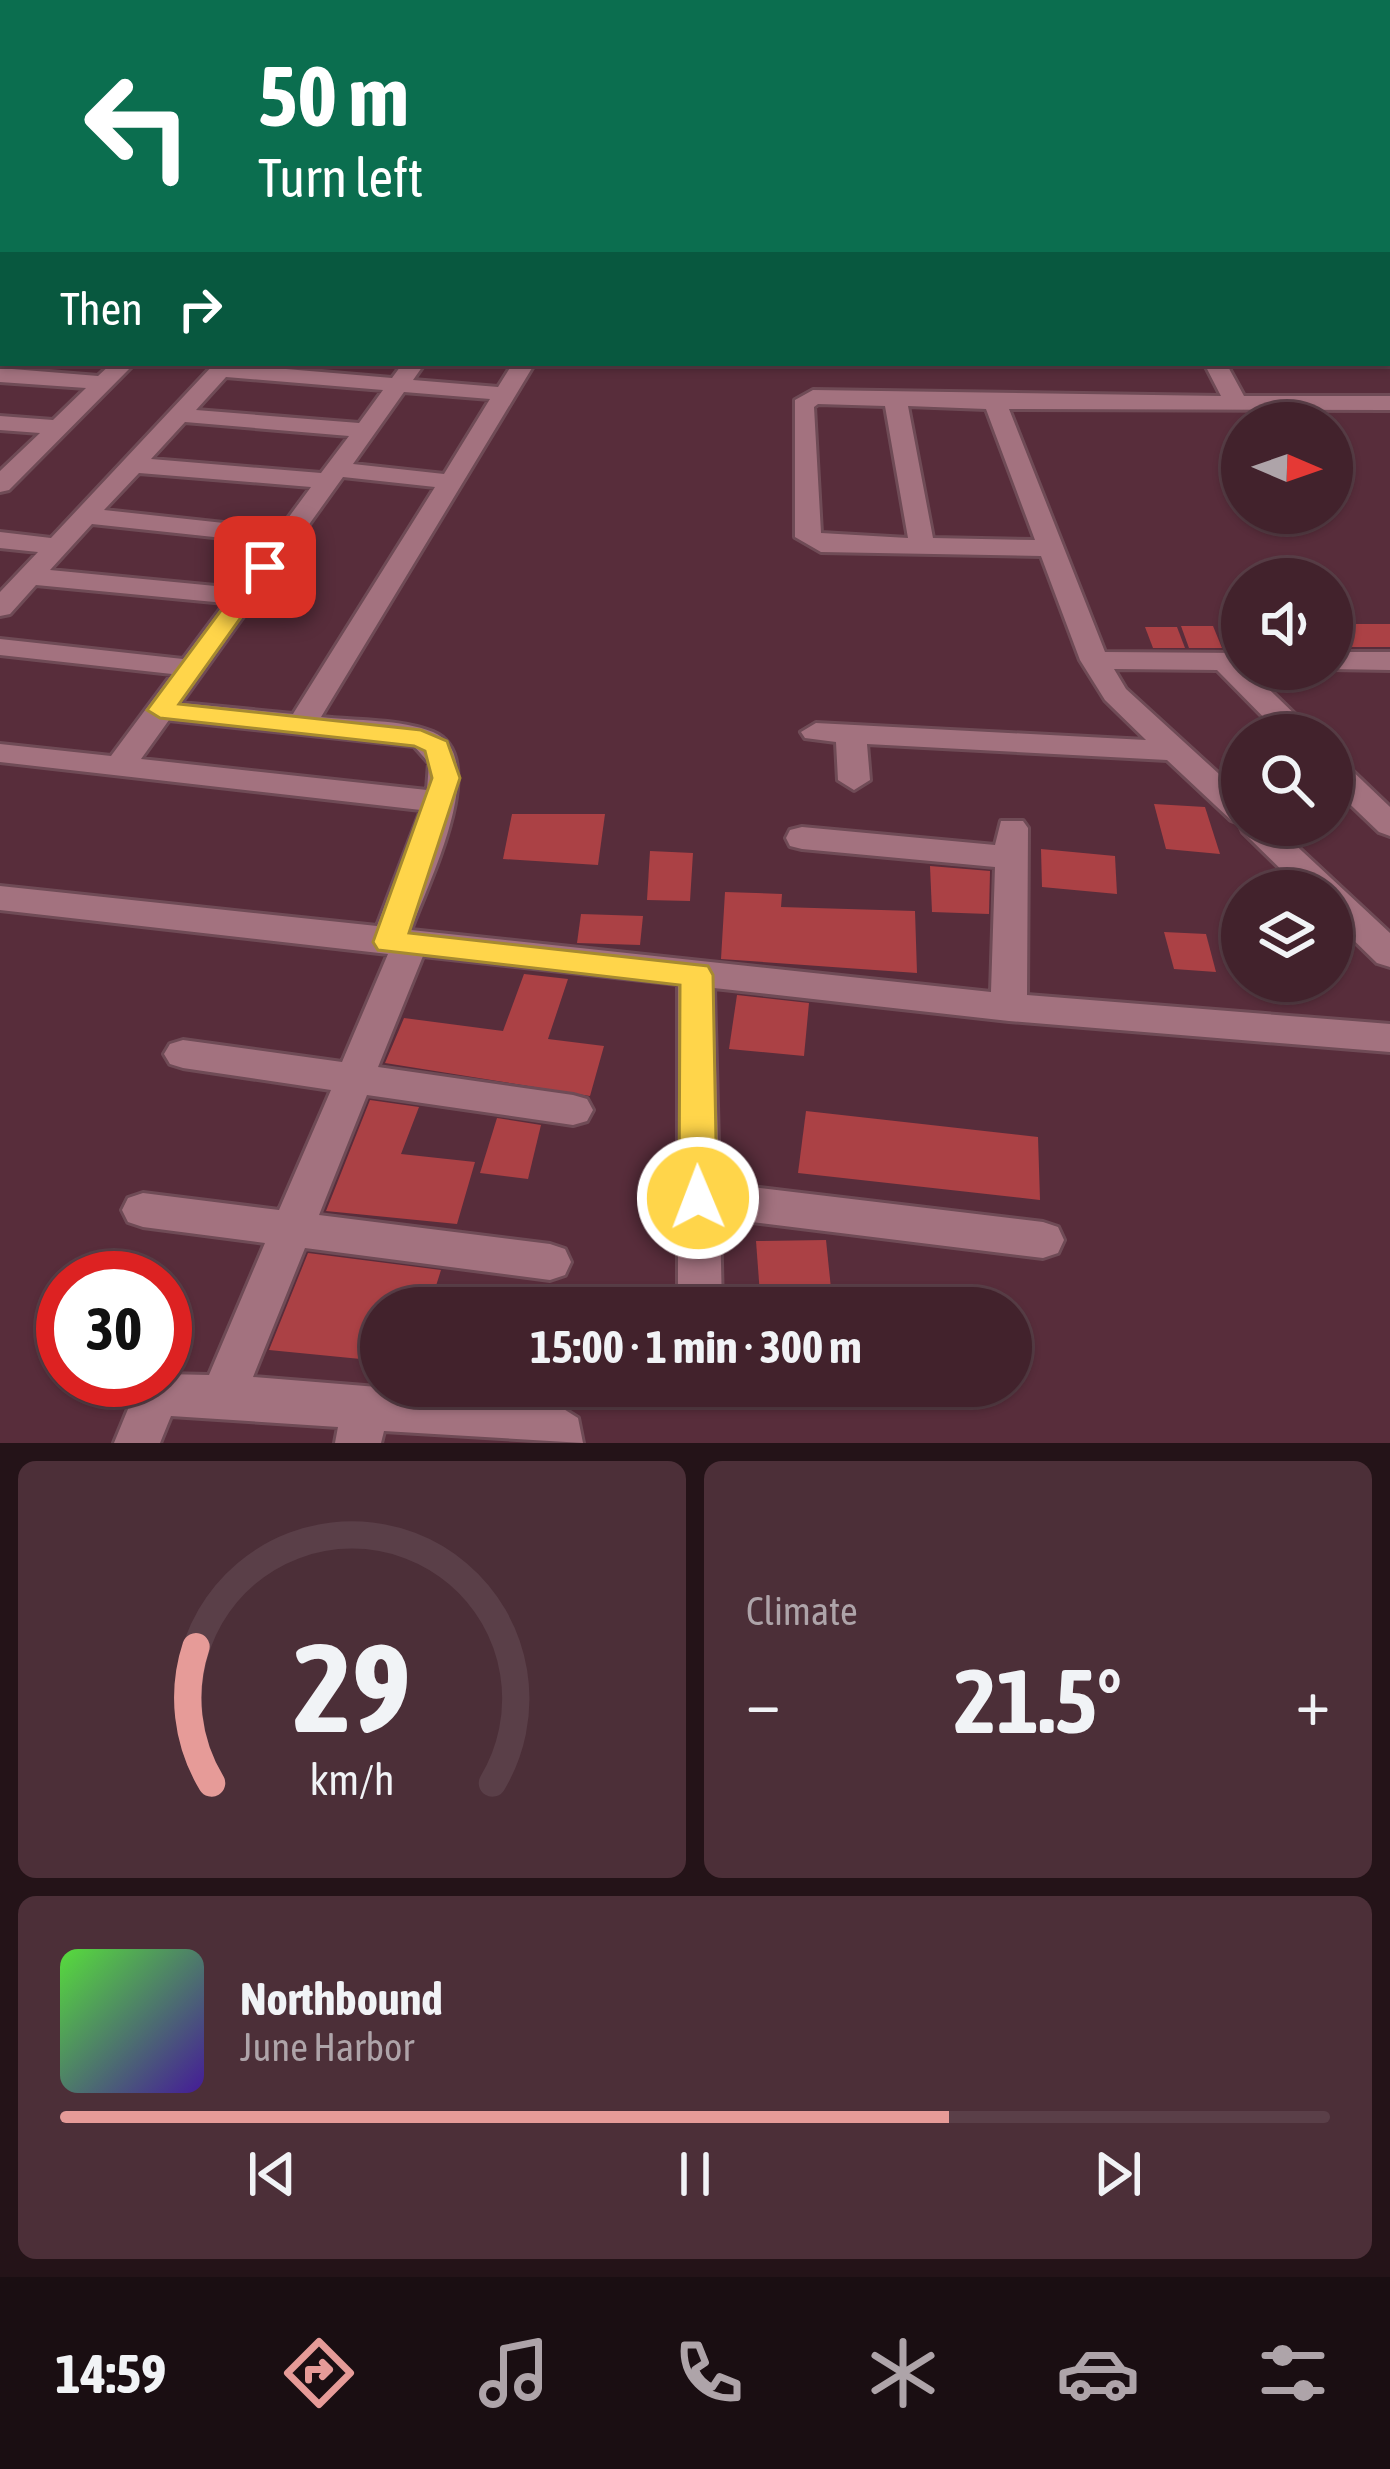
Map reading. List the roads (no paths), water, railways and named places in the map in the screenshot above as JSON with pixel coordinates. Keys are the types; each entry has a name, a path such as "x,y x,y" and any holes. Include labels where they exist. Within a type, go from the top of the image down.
{"street":[{"path":"4,477 121,366"},
{"path":"302,724 522,366"},
{"path":"1218,366 1236,402"},
{"path":"0,608 224,367 406,374 505,394"},
{"path":"119,767 406,374"},
{"path":"0,375 104,383"},
{"path":"1051,548 821,544 808,537 802,405 813,397 1221,404"},
{"path":"895,399 922,546"},
{"path":"995,402 1094,660 1115,694 1221,793"},
{"path":"1353,403 1390,403"},
{"path":"179,415 365,430"},
{"path":"0,423 59,427"},
{"path":"132,465 451,482"},
{"path":"85,516 287,537"},
{"path":"0,540 57,546"},
{"path":"30,576 243,597"},
{"path":"0,647 191,668"},
{"path":"1094,660 1221,662"},
{"path":"1353,662 1388,665"},
{"path":"1259,690 1280,714"},
{"path":"160,710 430,742 446,769 399,944 354,1080 223,1396"},
{"path":"816,732 1176,751"},
{"path":"851,734 854,780"},
{"path":"0,753 439,802"},
{"path":"1353,790 1390,826"},
{"path":"802,838 1012,843 1009,1007"},
{"path":"1276,846 1302,870"},
{"path":"0,898 1009,1007 1390,1038"},
{"path":"1353,919 1390,954"},
{"path":"696,975 700,1287"},
{"path":"183,1054 573,1110"},
{"path":"698,1198 1043,1240"},
{"path":"143,1210 550,1262"},
{"path":"137,1443 156,1395 223,1396 362,1424 551,1424 559,1429 560,1443"}]}
